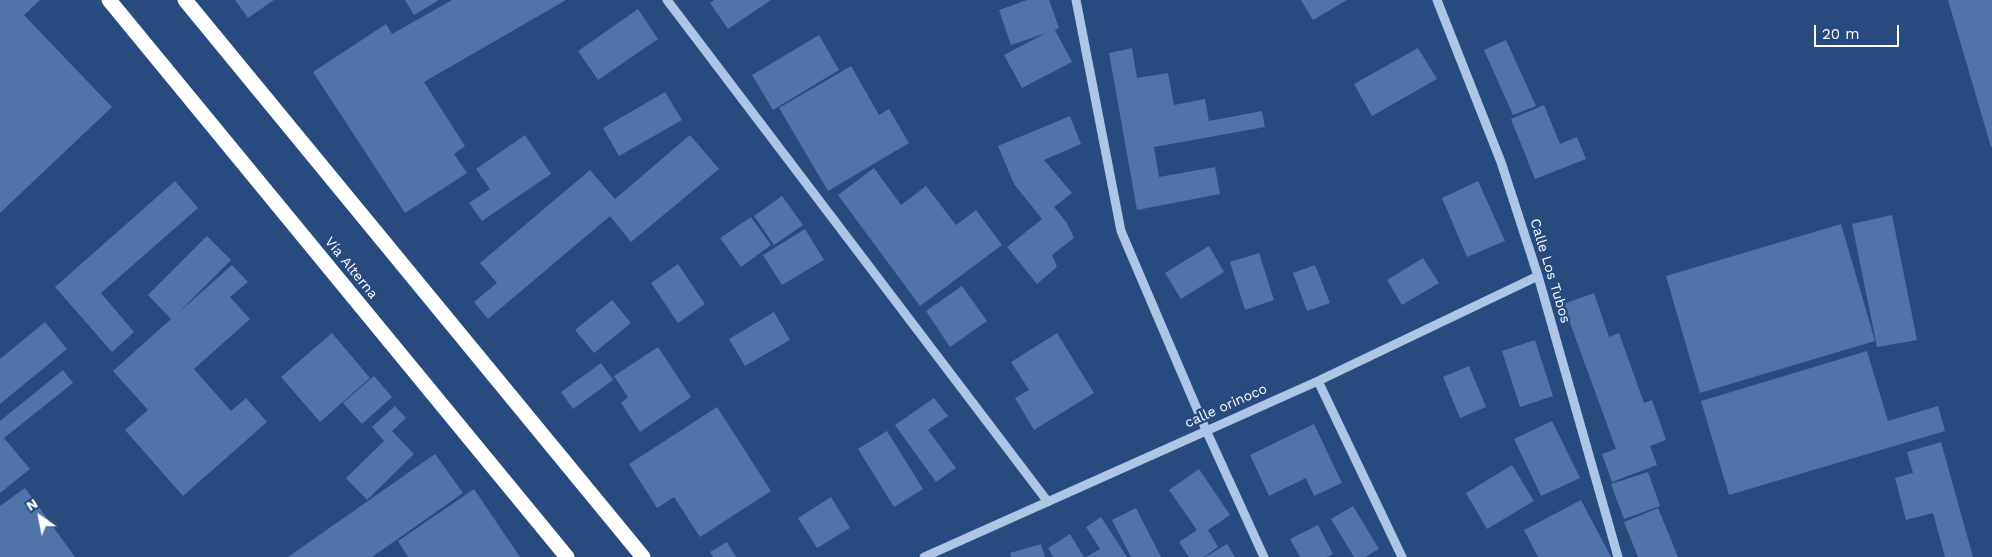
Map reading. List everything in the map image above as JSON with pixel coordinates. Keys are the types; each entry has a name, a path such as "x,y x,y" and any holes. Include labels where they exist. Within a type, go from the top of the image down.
{"highway":[{"name":"Vía Alterna","path":"110,0 567,557"},
{"path":"185,0 642,557"}],"street":[{"path":"667,0 1048,502"},
{"path":"1076,0 1121,232 1206,430 1264,557"},
{"name":"Calle Los Tubos","path":"1436,0 1501,162 1538,276 1618,557"},
{"name":"calle orinoco","path":"924,557 1318,381 1538,276"},
{"path":"1318,381 1402,557"}],"building":[{"path":"0,0 40,0 24,15 112,107 0,213"},
{"path":"235,0 274,0 248,18"},
{"path":"405,0 439,0 414,15"},
{"path":"452,0 566,0 424,82 465,146 454,154 467,173 405,213 313,72 386,24 392,34"},
{"path":"714,0 771,0 728,29 710,3"},
{"path":"1027,0 1049,0 1059,28 1055,30 1072,62 1022,88 1004,55 1046,33 1011,45 999,10"},
{"path":"1301,0 1347,0 1313,20"},
{"path":"1948,0 1992,0 1992,147 1991,147"},
{"path":"638,9 658,39 598,80 578,51"},
{"path":"819,35 839,70 773,110 752,75"},
{"path":"1506,40 1536,106 1513,115 1484,50"},
{"path":"1132,48 1137,78 1168,73 1174,105 1205,99 1209,121 1262,111 1265,127 1154,147 1159,177 1215,167 1220,194 1137,210 1109,53"},
{"path":"1418,48 1437,79 1372,116 1354,84"},
{"path":"851,66 879,115 889,109 909,143 828,191 779,108"},
{"path":"665,92 682,120 619,156 603,128"},
{"path":"1544,105 1560,144 1577,137 1586,159 1535,179 1511,119"},
{"path":"1070,116 1081,144 1044,160 1072,193 1054,207 1067,223 1074,238 1052,255 1057,267 1037,284 1007,247 1042,219 1014,184 998,146"},
{"path":"525,135 551,174 482,221 469,203 490,189 476,169"},
{"path":"690,135 719,169 631,242 610,216 488,319 474,302 497,283 480,263 590,170 615,199"},
{"path":"874,168 901,205 926,186 956,225 976,210 1002,245 920,306 838,195"},
{"path":"175,181 198,208 101,293 134,332 112,352 55,287"},
{"path":"1478,181 1505,241 1467,257 1442,198"},
{"path":"782,196 803,225 774,245 754,216"},
{"path":"1892,215 1917,340 1877,347 1852,224"},
{"path":"751,217 771,245 741,267 720,238"},
{"path":"1841,224 1875,341 1700,393 1666,276"},
{"path":"805,229 824,260 782,285 763,255"},
{"path":"207,236 231,260 178,313 232,265 248,282 230,297 250,319 194,369 231,411 246,398 267,422 183,496 125,430 148,410 113,371 171,319 148,295"},
{"path":"1209,246 1224,272 1181,299 1165,273"},
{"path":"1259,253 1274,300 1245,310 1230,262"},
{"path":"1423,258 1439,283 1402,305 1387,280"},
{"path":"678,264 705,304 678,323 651,283"},
{"path":"1315,265 1330,303 1307,311 1293,273"},
{"path":"962,286 987,321 950,347 926,311"},
{"path":"1594,293 1609,337 1619,333 1644,403 1652,400 1666,440 1650,446 1657,465 1612,482 1602,454 1616,449 1563,304"},
{"path":"612,300 631,323 594,353 575,330"},
{"path":"774,312 790,340 745,366 729,339"},
{"path":"45,322 67,349 0,404 0,359"},
{"path":"332,333 370,378 320,422 281,377"},
{"path":"1057,333 1094,393 1034,430 1015,398 1029,390 1011,362"},
{"path":"1535,340 1553,396 1520,407 1502,351"},
{"path":"658,347 691,397 640,432 621,403 628,397 614,376"},
{"path":"1867,351 1888,421 1938,406 1945,431 1729,495 1701,401"},
{"path":"601,363 613,380 573,409 561,392"},
{"path":"1469,366 1486,407 1460,418 1443,377"},
{"path":"63,370 73,383 4,438 30,469 0,493 0,421"},
{"path":"374,376 392,397 362,424 343,403"},
{"path":"934,398 948,416 928,430 956,468 936,482 895,425"},
{"path":"395,406 406,418 392,431 414,454 367,500 346,478 384,441 372,427"},
{"path":"717,407 771,491 700,537 674,497 657,508 629,464"},
{"path":"1552,421 1580,478 1541,496 1514,439"},
{"path":"1314,424 1342,483 1314,496 1306,478 1269,496 1250,455"},
{"path":"887,431 923,489 894,507 858,449"},
{"path":"1941,442 1973,557 1945,557 1933,513 1906,520 1895,478 1913,473 1907,452"},
{"path":"435,454 463,493 372,557 288,557"},
{"path":"1512,465 1534,501 1487,529 1466,493"},
{"path":"1199,469 1230,515 1208,530 1218,547 1204,557 1189,557 1179,542 1197,530 1169,490"},
{"path":"1648,472 1660,506 1624,519 1611,484"},
{"path":"25,488 75,557 0,557 0,506"},
{"path":"474,489 520,557 408,557 398,541"},
{"path":"831,497 850,528 817,548 798,518"},
{"path":"1581,500 1611,557 1538,557 1524,530"},
{"path":"1353,506 1379,549 1365,557 1354,557 1331,519"},
{"path":"1136,508 1161,557 1131,557 1112,520"},
{"path":"1658,508 1678,557 1638,557 1624,522"},
{"path":"1101,517 1127,557 1086,557 1100,549 1086,527"},
{"path":"1318,525 1333,554 1327,557 1300,557 1290,539"},
{"path":"1070,534 1084,557 1053,557 1048,548"},
{"path":"727,542 736,557 713,557 710,552"},
{"path":"1041,544 1045,557 1011,557 1010,553"},
{"path":"1227,544 1235,557 1205,557"}]}
